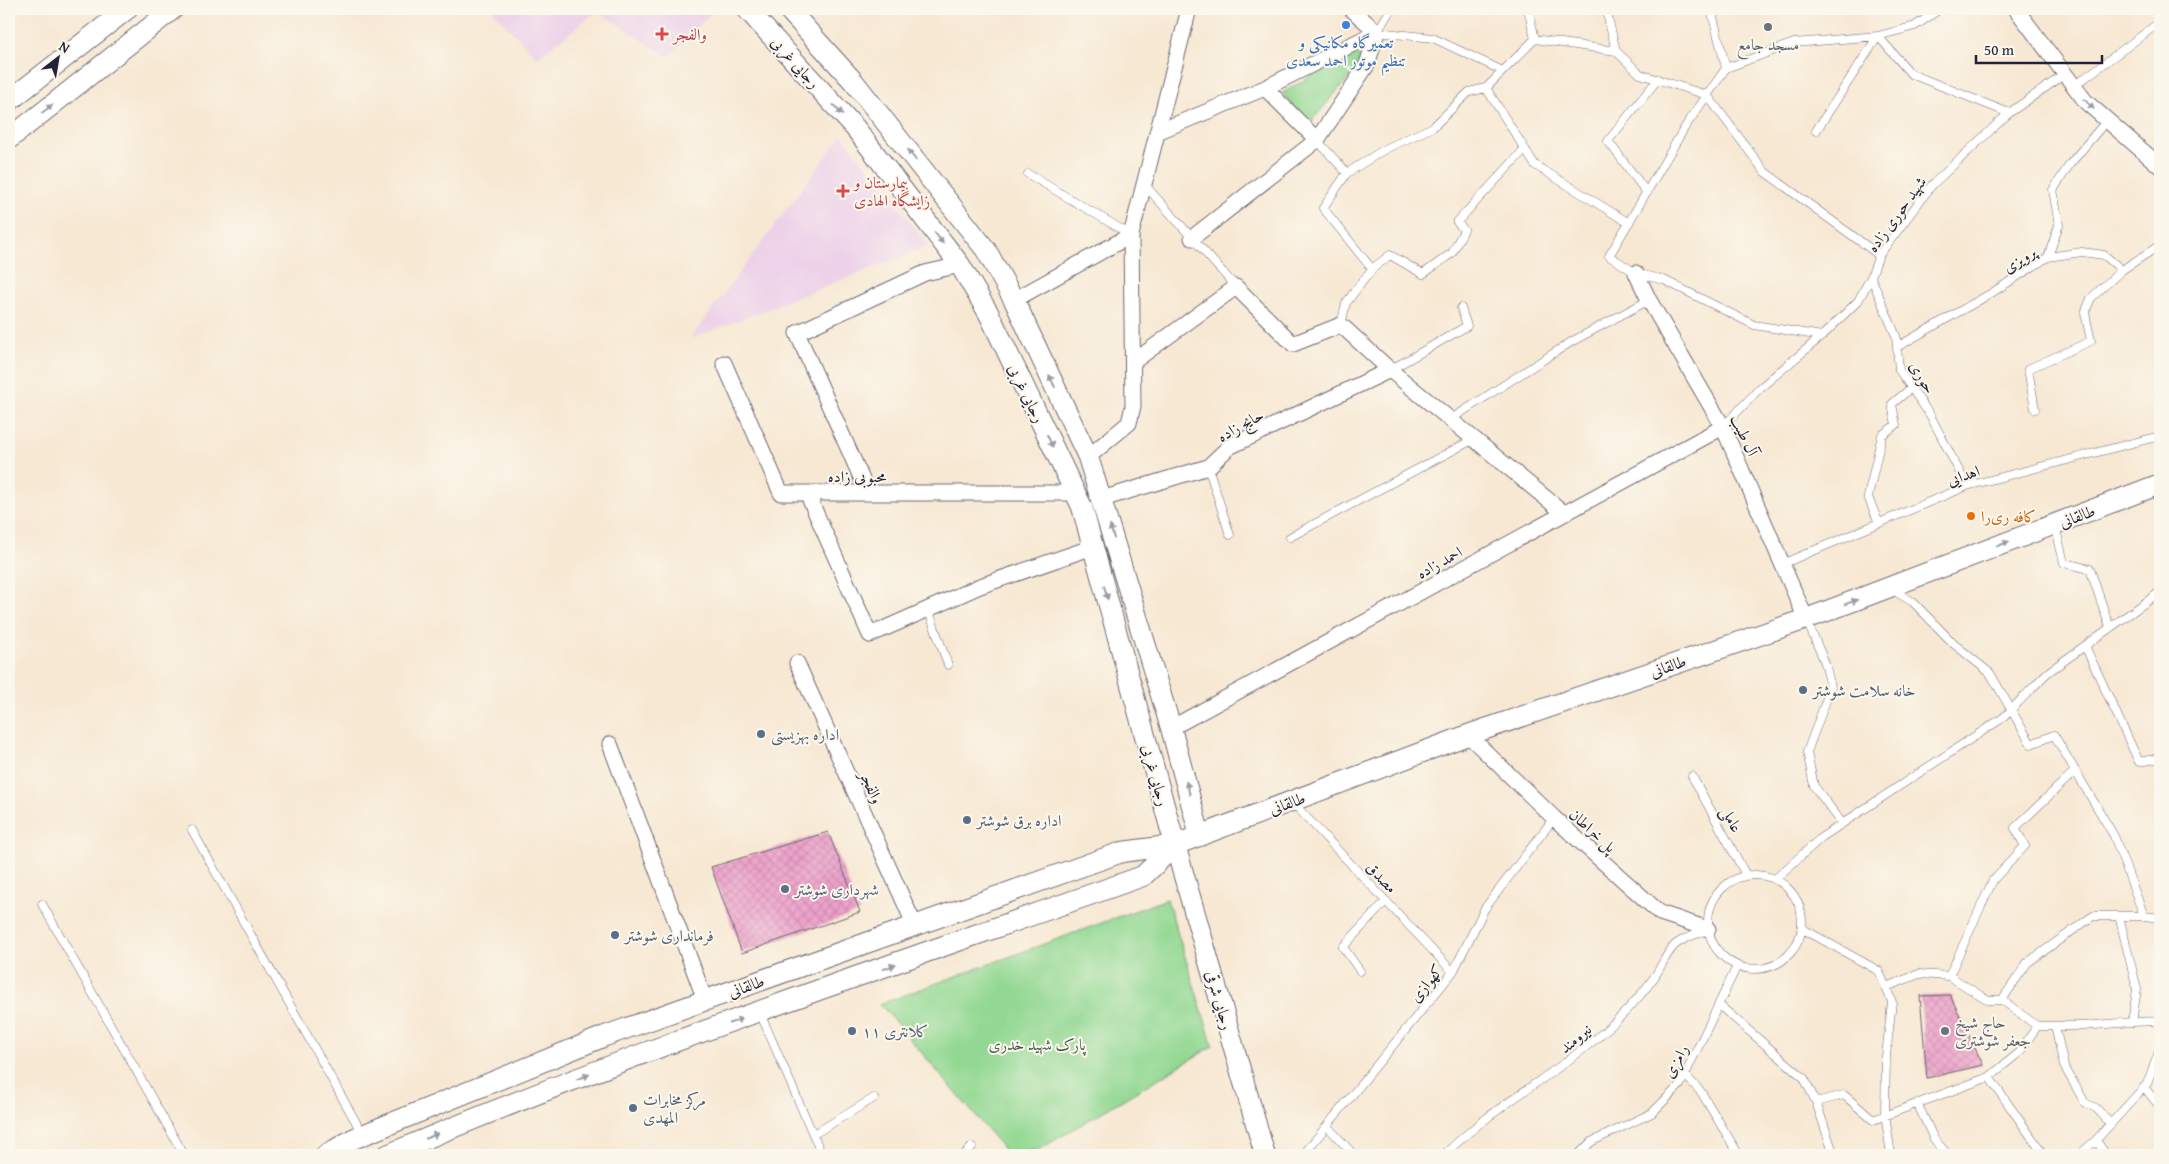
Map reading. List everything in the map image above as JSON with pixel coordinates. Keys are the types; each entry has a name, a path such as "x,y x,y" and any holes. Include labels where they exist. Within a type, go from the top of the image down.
{"main road":[{"path":"9,101 127,9"},
{"path":"9,139 173,9"},
{"name":"رجایی غربی","path":"747,9 856,129 960,264 989,314 1082,508 1175,845"},
{"name":"رجایی غربی","path":"788,9 854,82 986,250 1014,300 1088,457 1172,728 1200,836"},
{"path":"960,264 986,250"},
{"name":"طالقانی","path":"326,1155 362,1135 605,1036 1122,852 1175,845 1468,735 1806,619 2160,484"},
{"name":"طالقانی","path":"387,1155 455,1126 621,1062 1142,876 1175,845"},
{"name":"رجایی شرقی","path":"1175,845 1265,1155"}],"street":[{"path":"1088,457 1130,423 1134,406 1131,235 1189,9"},
{"path":"1351,9 1377,32"},
{"path":"2018,9 2086,102 2160,166"},
{"path":"1157,132 1265,88 1377,32"},
{"path":"1192,238 1317,140 1367,65 1377,32"},
{"path":"1265,88 1317,140"},
{"path":"1014,300 1131,235"},
{"path":"868,493 797,333 925,273 960,264"},
{"name":"آل طیب","path":"1636,274 1649,300 1723,427 1806,619"},
{"path":"1133,362 1236,287 1293,344 1341,325 1390,370 1564,514"},
{"name":"محبوبی زاده","path":"724,363 781,493 1075,493"},
{"name":"حایج زاده","path":"1102,499 1208,468 1229,448 1390,370"},
{"name":"احمد زاده","path":"1172,728 1723,427"},
{"path":"807,493 870,635 980,586 1093,547"},
{"name":"والفجر","path":"797,663 915,926"},
{"name":"پل خراطان","path":"1468,735 1554,818 1660,913 1708,929"},
{"path":"610,744 705,1000"}],"lane":[{"path":"1391,9 1377,32 1433,38 1503,71"},
{"path":"1528,9 1536,39"},
{"path":"1606,9 1616,51 1640,74 1707,94 1765,172 1879,255"},
{"path":"1712,9 1726,68"},
{"path":"1822,336 1754,325 1664,280 1636,274 1609,256 1685,126 1726,68 1794,43 1878,36 1914,26 1940,9"},
{"name":"شهید حوری زاده","path":"1723,427 1760,388 1822,336 1858,301 1871,277 1879,255 1932,185 2009,113 2070,80 2160,22"},
{"path":"1878,36 1911,74 2009,113"},
{"path":"1816,131 1878,36"},
{"path":"1536,39 1616,51"},
{"path":"1372,269 1322,208 1347,173 1385,149 1433,127 1469,92 1486,88 1536,39"},
{"path":"1647,193 1608,141 1658,79"},
{"path":"1486,88 1536,165 1629,222"},
{"path":"2048,257 2058,225 2053,190 2070,164 2107,120"},
{"path":"1317,140 1347,173"},
{"path":"1341,325 1346,303 1372,269 1390,255 1423,274 1452,253 1464,230 1457,222 1525,149"},
{"path":"1028,174 1131,235"},
{"path":"1144,184 1236,287"},
{"path":"2035,408 2028,370 2091,341 2085,313 2092,298 2122,270 2160,245"},
{"name":"پرویزی","path":"1897,347 1990,294 2048,257 2082,252 2104,255 2122,270"},
{"name":"حوری","path":"1871,277 1896,336 1899,370 1930,415 1967,486"},
{"path":"1451,419 1571,342 1649,300"},
{"path":"1390,370 1467,326 1461,308"},
{"path":"1878,523 1868,497 1882,436 1896,425 1892,404 1911,388"},
{"name":"اهدایی","path":"1782,564 1967,486 2160,436"},
{"path":"1290,537 1474,439"},
{"path":"1208,468 1230,535"},
{"path":"2055,524 2064,562 2090,569 2110,628"},
{"path":"1890,588 1913,602 1954,644 1990,673 2031,744 2054,735 2114,836 2144,916"},
{"path":"1775,878 1822,837 2004,717 2047,673 2160,592"},
{"path":"928,609 948,665"},
{"path":"1806,619 1825,663 1831,688 1808,752 1814,786 1842,823"},
{"path":"2085,646 2139,762 2160,758"},
{"path":"1949,976 1993,880 2025,846 2015,828 2075,771"},
{"name":"عاملی","path":"1692,776 1746,875"},
{"name":"مصدق","path":"1291,802 1453,972"},
{"name":"کهوازی","path":"1303,1155 1453,972 1485,908 1554,818"},
{"path":"192,830 362,1135"},
{"path":"1761,874 1775,878 1788,887 1797,899 1802,914 1803,929 1794,949 1779,963 1765,968 1751,969 1736,966 1723,957 1713,944 1708,929 1708,914 1712,900 1721,888 1733,880 1746,875 1761,874"},
{"path":"1360,971 1343,947 1386,901"},
{"path":"42,904 184,1155"},
{"path":"2002,1000 2027,963 2092,916 2144,916 2160,918"},
{"path":"2119,916 2137,989 2132,1022"},
{"name":"نیرومند","path":"1444,1155 1495,1110 1543,1080 1589,1046 1628,1009 1653,979 1675,944 1708,929"},
{"path":"1803,929 1879,970 1892,1002 1886,1056 1885,1114 1891,1155"},
{"name":"رامزی","path":"1578,1155 1591,1142 1652,1113 1680,1085 1736,966"},
{"path":"1886,987 1919,974 1949,976 1988,1000 2002,1000 2038,1026 2160,1022"},
{"path":"1719,1005 1804,1078 1816,1102 1834,1155"},
{"path":"760,1012 822,1155"},
{"path":"1816,1102 1844,1094 1873,1120 1989,1077 2020,1052 2038,1026"},
{"path":"2055,1026 2064,1066 2085,1103 2096,1108 2111,1124"},
{"path":"2079,1155 2096,1140 2144,1087 2160,1049"},
{"path":"1685,1075 1701,1092 1739,1155"},
{"path":"1989,1077 2044,1155"},
{"path":"2144,1087 2160,1107"},
{"path":"814,1134 874,1098"},
{"path":"1917,1103 1934,1139 1948,1155"},
{"path":"1327,1126 1354,1155"},
{"path":"2096,1140 2106,1155"},
{"path":"964,1155 972,1147"}],"shaded area":[{"name":"والفجر","path":"491,9 715,9 669,57 597,11 537,58"},
{"name":"بیمارستان و زایشگاه الهادی","path":"842,135 929,246 690,339"}],"green space":[{"path":"1354,51 1360,57 1355,70 1310,123 1282,93"},
{"name":"پارک شهید خدری","path":"1167,899 1213,1046 1040,1149 1009,1155 880,1004"}],"building":[{"name":"شهرداری شوشتر","path":"828,832 860,912 742,953 711,867"},
{"name":"حاج شیخ جعفر شوشتری","path":"1950,995 1983,1065 1927,1078 1920,996"}],"place":[{"name":"تعمیرگاه مکانیکی و تنظیم موتور احمد سعدی","path":"1346,25"},
{"name":"مسجد جامع","path":"1768,27"},
{"name":"والفجر","path":"662,34"},
{"name":"بیمارستان و زایشگاه الهادی","path":"843,191"},
{"name":"کافه‌ ری‌را","path":"1971,516"},
{"name":"خانه سلامت شوشتر","path":"1803,690"},
{"name":"اداره بهزیستی","path":"761,734"},
{"name":"اداره برق شوشتر","path":"967,820"},
{"name":"شهرداری شوشتر","path":"785,889"},
{"name":"فرمانداری شوشتر","path":"615,935"},
{"name":"کلانتری ۱۱","path":"852,1031"},
{"name":"حاج شیخ جعفر شوشتری","path":"1945,1031"},
{"name":"مرکز مخابرات المهدی","path":"633,1108"}]}
